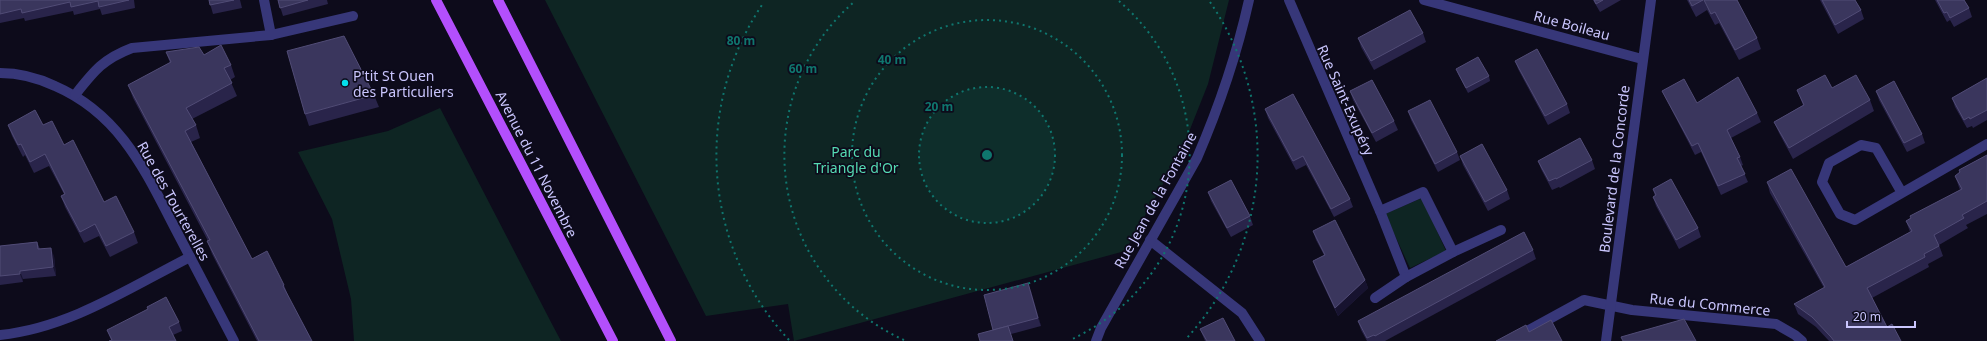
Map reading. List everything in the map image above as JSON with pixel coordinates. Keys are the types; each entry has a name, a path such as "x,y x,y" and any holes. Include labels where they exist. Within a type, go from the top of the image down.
{"main road":[{"name":"Avenue du 11 Novembre","path":"436,0 613,341"},
{"path":"498,0 671,341"}],"street":[{"path":"264,0 271,35"},
{"name":"Rue Jean de la Fontaine","path":"1096,341 1101,328 1207,136 1224,90 1249,0"},
{"name":"Rue Saint-Exupéry","path":"1289,0 1380,212 1406,277"},
{"name":"Rue Boileau","path":"1424,0 1642,58"},
{"name":"Boulevard de la Concorde","path":"1606,341 1642,58 1651,0"},
{"path":"75,95 93,72 112,55 132,48 271,35 353,16"},
{"name":"Rue des Tourterelles","path":"0,73 15,73 46,82 75,95 100,113 123,136 150,180 234,341"},
{"path":"1902,193 1876,148 1861,145 1829,164 1822,182 1840,214 1855,220 1902,193 1987,144"},
{"path":"1380,212 1423,192 1453,252"},
{"path":"1375,298 1406,277 1453,252 1501,230"},
{"path":"1150,240 1242,313 1260,341"},
{"path":"0,335 41,328 108,301 190,258"},
{"name":"Rue du Commerce","path":"1509,341 1584,300 1632,310 1776,324 1802,341"}],"green space":[{"name":"Parc du Triangle d'Or","path":"545,0 1229,0 1208,84 1181,152 1125,251 794,341 788,304 706,316"},
{"path":"440,108 561,341 354,341 351,299 332,219 298,152 388,131"},
{"path":"1422,198 1446,251 1410,268 1385,214"}],"building":[{"path":"0,0 129,0 99,7 98,1 71,7 70,2 22,13 21,9 0,14"},
{"path":"209,0 234,0 210,5"},
{"path":"278,0 308,0 280,8"},
{"path":"1594,0 1603,0 1596,4"},
{"path":"1689,0 1703,0 1692,6"},
{"path":"1704,0 1737,0 1757,38 1735,50 1715,12 1711,14"},
{"path":"1822,0 1855,0 1861,10 1835,25"},
{"path":"1937,0 1964,0 1969,8 1950,18 1947,12 1944,13"},
{"path":"1410,10 1423,33 1371,61 1358,38"},
{"path":"344,36 374,95 305,114 287,51"},
{"path":"221,45 231,65 224,68 232,83 186,108 196,125 185,131 252,259 267,251 284,285 283,286 312,341 259,341 207,241 210,240 128,85 171,62 166,52 199,47 204,55"},
{"path":"1537,49 1567,104 1545,116 1515,61"},
{"path":"1478,57 1489,76 1466,88 1456,69"},
{"path":"1825,75 1832,88 1856,75 1870,100 1789,148 1774,122 1804,105 1797,90"},
{"path":"1738,77 1757,113 1727,130 1740,157 1737,158 1745,174 1718,186 1698,143 1692,146 1662,91 1684,79 1697,103"},
{"path":"1987,78 1987,110 1970,119 1969,117 1964,120 1952,98"},
{"path":"1372,80 1394,121 1372,133 1350,91"},
{"path":"1894,81 1922,134 1904,143 1876,91"},
{"path":"1293,94 1350,199 1331,209 1303,156 1293,161 1265,109"},
{"path":"1430,100 1457,152 1435,164 1408,111"},
{"path":"35,110 43,125 52,121 64,145 73,140 104,202 116,196 134,232 106,246 95,224 80,232 61,196 65,194 45,154 30,162 21,144 18,145 8,125"},
{"path":"1580,138 1592,160 1556,179 1549,181 1538,161"},
{"path":"1482,144 1507,190 1485,202 1460,156"},
{"path":"1987,155 1987,201 1962,215 1964,218 1934,235 1939,246 1924,254 1925,257 1867,288 1887,327 1892,324 1901,341 1834,341 1812,317 1794,304 1825,287 1767,182 1791,169 1846,267 1912,231 1906,221 1911,218 1910,216 1962,189 1955,176 1960,172 1959,170"},
{"path":"1671,179 1698,228 1676,240 1653,197 1656,195 1653,189"},
{"path":"1231,180 1250,216 1227,228 1208,192"},
{"path":"1335,220 1365,280 1335,308 1313,261 1325,255 1313,231"},
{"path":"1524,232 1533,250 1375,336 1374,335 1367,338 1358,321"},
{"path":"37,242 38,249 51,248 53,267 20,271 20,274 0,276 0,246"},
{"path":"1028,283 1038,318 993,330 984,295"},
{"path":"166,297 179,322 169,327 176,341 109,341 112,340 107,330 148,309 147,307"},
{"path":"1223,318 1235,341 1207,341 1200,329"},
{"path":"1684,319 1696,341 1623,341 1621,337"},
{"path":"1551,320 1562,341 1496,341 1526,325 1529,332"},
{"path":"1008,326 1013,341 980,341 978,334"}],"place":[{"name":"P'tit St Ouen des Particuliers","path":"345,83"}]}
